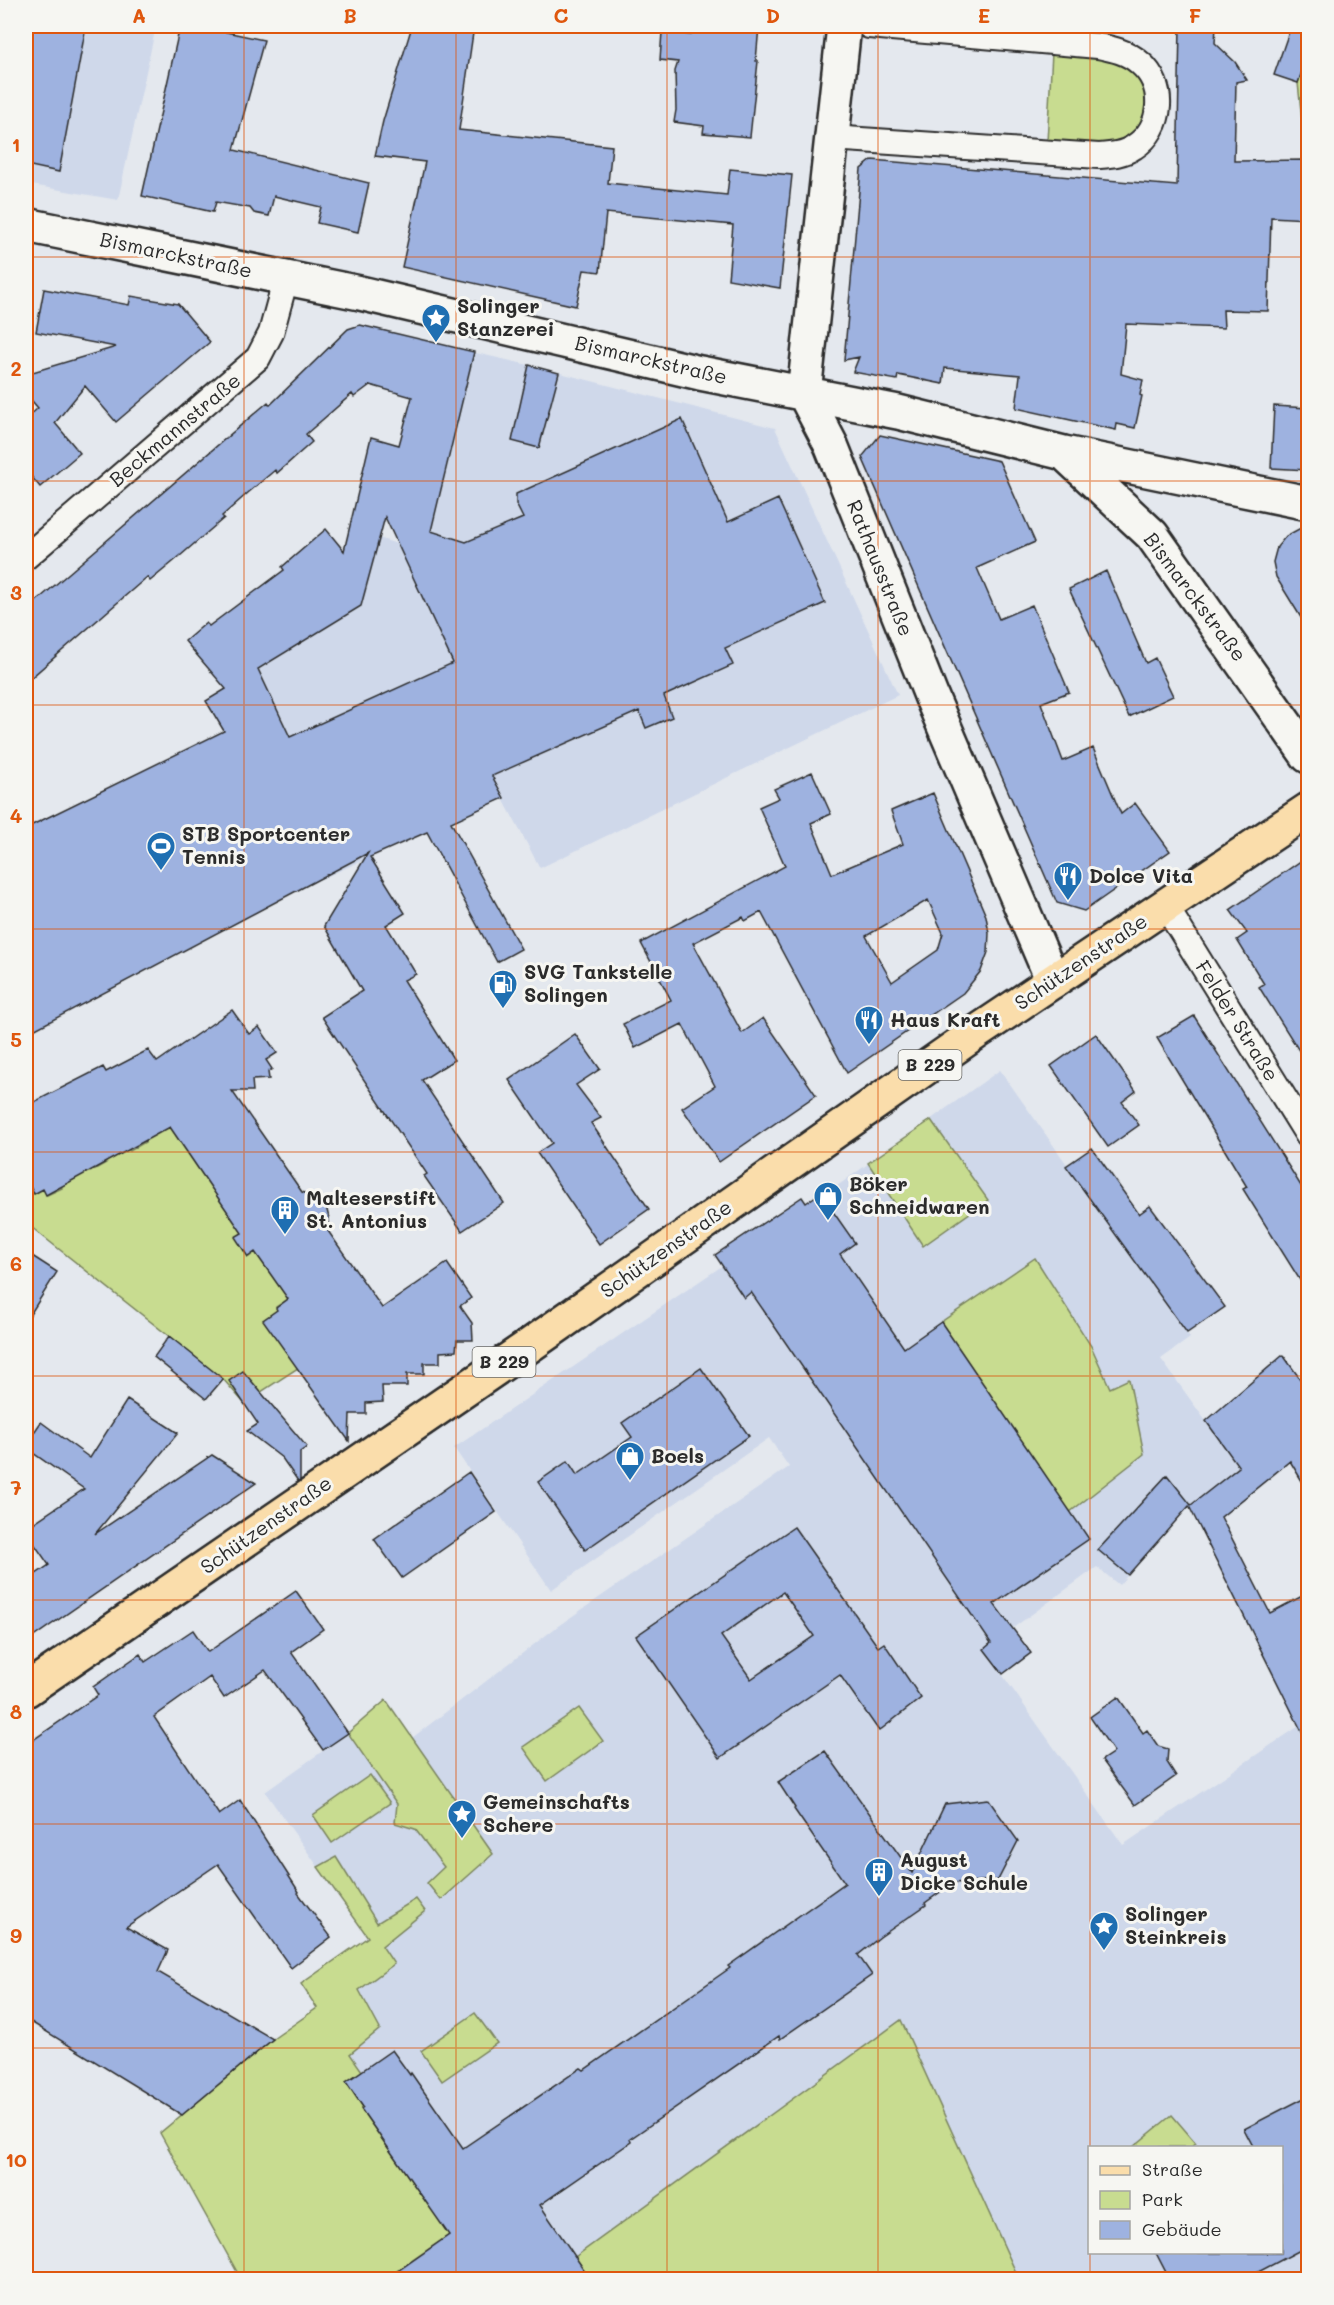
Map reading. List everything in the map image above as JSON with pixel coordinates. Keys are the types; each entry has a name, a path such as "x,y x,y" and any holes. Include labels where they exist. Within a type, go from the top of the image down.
{"main road":[{"path":"804,393 844,26"},
{"name":"Bismarckstraße","path":"26,225 286,278 495,324 700,373 897,412 1064,453 1308,503"},
{"name":"Rathausstraße","path":"804,393 831,445 932,698 1053,981"},
{"name":"Bismarckstraße","path":"1064,453 1152,535 1303,746"},
{"name":"Schützenstraße","path":"26,1690 513,1356 974,1034 1308,810"}],"street":[{"path":"831,138 1110,155 1133,148 1142,141 1156,120 1158,92 1148,72 1131,56 1113,49 869,26"},
{"name":"Beckmannstraße","path":"26,556 258,358 271,333 286,278"},
{"name":"Felder Straße","path":"1165,905 1308,1136"}],"shaded area":[{"path":"26,26 156,26 118,200 26,184"},
{"path":"436,344 529,365 775,428 898,695 540,868 503,799 305,886 207,702 361,605 379,538 397,544 401,533 426,529 442,486 458,424 408,412 411,395"},
{"path":"1000,1070 1190,1338 1161,1359 1239,1467 1191,1504 1119,1585 1097,1567 984,1649 1123,1845 1308,1720 1308,2279 1019,2279 901,2020 576,2257 591,2279 385,2279 455,2231 428,2205 361,2109 363,2107 346,2082 362,2070 301,1984 368,1937 265,1792 348,1733 386,1700 412,1738 558,1626 789,1467 769,1438 551,1590 454,1448 722,1266 715,1255 802,1197 806,1203 821,1193 823,1196"}],"green space":[{"path":"1052,53 1110,58 1137,69 1151,106 1135,135 1110,145 1047,142"},
{"path":"1308,54 1308,177 1298,83"},
{"path":"931,1120 988,1200 923,1246 868,1163"},
{"path":"166,1121 242,1233 249,1257 255,1252 288,1299 276,1307 298,1368 244,1403 223,1379 26,1223 26,1179 34,1194 43,1189 47,1195 62,1188 59,1180 87,1166 90,1172 106,1163 103,1157 125,1144 130,1151 145,1142 141,1135"},
{"path":"1035,1258 1091,1346 1110,1388 1129,1379 1144,1454 1070,1512 941,1322"},
{"path":"386,1700 493,1854 441,1900 427,1883 444,1867 415,1829 395,1823 397,1804 348,1733"},
{"path":"579,1708 603,1741 547,1781 523,1747"},
{"path":"370,1775 390,1803 332,1843 313,1815"},
{"path":"336,1857 377,1923 416,1899 425,1911 382,1946 394,1964 359,1990 380,2029 350,2054 362,2071 346,2082 363,2107 361,2109 428,2205 455,2231 385,2279 241,2279 160,2133 273,2039 317,2008 301,1984 368,1937 318,1867"},
{"path":"475,2013 497,2043 442,2081 421,2051"},
{"path":"901,2020 1019,2279 591,2279 575,2257"},
{"path":"1172,2115 1196,2143 1192,2146 1134,2146"}],"building":[{"path":"26,26 86,26 59,172 26,165"},
{"path":"180,26 198,26 264,40 234,150 369,183 358,232 317,223 321,207 274,196 269,216 254,213 250,208 216,202 213,212 142,196"},
{"path":"412,26 474,26 459,130 612,146 608,183 727,195 730,169 792,175 780,288 728,279 733,225 606,213 600,272 584,270 576,306 402,267 425,162 375,156 383,121"},
{"path":"692,26 759,26 756,61 758,61 750,137 703,133 704,126 674,122 675,71 678,62 660,60 662,32 691,35"},
{"path":"1180,26 1216,26 1215,43 1235,62 1247,80 1236,82 1234,161 1307,160 1308,219 1271,217 1268,311 1223,310 1224,328 1126,324 1121,374 1143,380 1135,428 1117,424 1116,430 1016,408 1020,375 945,368 943,384 898,375 897,380 853,372 859,357 844,360 861,169 872,160 1177,186"},
{"path":"1291,26 1308,26 1308,54 1298,83 1274,75"},
{"path":"44,289 129,305 131,296 178,304 210,342 116,422 85,386 55,423 80,453 40,487 26,470 26,419 38,408 26,394 26,374 116,347 36,332"},
{"path":"360,325 474,352 431,531 466,542 523,518 516,504 516,494 682,419 728,522 778,499 825,603 725,648 733,665 664,696 672,717 646,728 639,711 492,776 504,798 451,822 521,949 497,962 427,832 370,857 405,913 386,925 416,974 404,980 454,1060 422,1080 504,1203 462,1231 424,1176 427,1174 322,1017 362,991 324,926 368,853 26,1034 26,828 224,731 206,701 226,689 185,641 206,623 209,626 284,570 282,567 326,529 344,551 371,437 399,445 412,397 370,385 354,397 352,394 306,434 312,442 277,473 275,470 173,562 150,581 147,577 26,682 26,610 268,402 270,405 348,329","holes":["385,517 453,663 290,737 258,669 361,606"]},
{"path":"529,365 559,373 539,448 512,441"},
{"path":"1274,406 1308,408 1308,470 1271,468"},
{"path":"880,435 999,461 1035,542 977,568 999,619 1032,605 1069,692 1041,703 1063,761 1093,748 1121,814 1135,803 1170,851 1084,911 1057,903 862,457"},
{"path":"1308,524 1308,629 1276,577 1273,562 1277,547 1286,536"},
{"path":"1106,571 1146,663 1155,658 1173,696 1129,717 1069,589"},
{"path":"812,772 831,814 811,823 832,874 903,844 891,811 933,793 986,916 989,933 988,952 981,971 963,993 847,1073 761,912 745,921 743,917 693,943 742,1033 763,1018 816,1095 719,1162 682,1108 715,1086 682,1024 635,1048 623,1024 671,1000 641,943 785,866 759,807 779,798 774,789","holes":["928,900 943,933 938,950 892,982 866,936"]},
{"path":"1308,856 1308,1065 1259,987 1264,984 1237,940 1247,933 1230,910"},
{"name":"Malteserstift St. Antonius","path":"232,1010 249,1034 259,1027 277,1053 266,1060 272,1069 268,1072 269,1079 252,1080 253,1091 232,1091 302,1192 317,1197 326,1206 329,1218 328,1231 382,1308 447,1263 471,1298 460,1306 472,1323 473,1340 457,1340 456,1351 440,1352 440,1363 424,1363 424,1374 407,1374 407,1386 382,1386 383,1402 366,1403 366,1414 350,1414 349,1441 263,1320 288,1299 255,1252 248,1257 235,1237 242,1233 170,1127 46,1195 43,1189 34,1194 26,1179 26,1116 34,1111 30,1104 103,1067 106,1072 148,1050 157,1062"},
{"path":"1194,1016 1308,1197 1308,1293 1243,1189 1247,1187 1157,1038"},
{"path":"575,1034 600,1069 576,1085 601,1118 591,1123 649,1209 599,1244 537,1153 552,1143 509,1080"},
{"path":"1096,1034 1136,1091 1122,1102 1139,1125 1108,1147 1051,1066"},
{"path":"1092,1148 1139,1214 1150,1206 1225,1307 1187,1333 1066,1166"},
{"path":"820,1193 855,1243 840,1254 904,1348 941,1322 1089,1539 994,1604 1031,1653 1003,1674 984,1649 991,1643 751,1292 744,1298 715,1255 802,1197 806,1203"},
{"path":"26,1252 57,1272 26,1321"},
{"path":"169,1336 223,1379 206,1399 154,1357"},
{"path":"1283,1355 1308,1390 1308,1491 1290,1461 1221,1517 1270,1613 1308,1593 1308,1744 1189,1506 1128,1575 1098,1550 1167,1475 1191,1505 1239,1467 1206,1421"},
{"path":"701,1368 749,1436 585,1550 538,1482 568,1461 577,1475 632,1437 622,1423"},
{"path":"243,1371 307,1447 300,1452 300,1480 298,1481 282,1458 247,1431 258,1424 229,1381"},
{"path":"127,1400 178,1433 95,1534 212,1455 256,1483 26,1642 26,1581 49,1565 26,1532 26,1528 84,1489 26,1448 26,1444 41,1422 90,1458"},
{"path":"469,1472 496,1512 402,1578 374,1539"},
{"path":"794,1527 878,1647 884,1643 921,1698 879,1731 840,1675 720,1758 636,1636","holes":["783,1592 814,1636 751,1679 721,1636"]},
{"path":"296,1591 323,1629 291,1652 348,1733 323,1750 265,1670 224,1698 210,1677 154,1717 219,1815 240,1800 298,1893 331,1937 291,1968 218,1864 126,1927 168,1950 158,1972 273,2039 182,2115 26,2019 26,1745 98,1695 93,1687 140,1654 145,1662 193,1630 208,1652"},
{"path":"1118,1697 1143,1733 1147,1730 1158,1746 1168,1749 1167,1762 1176,1776 1135,1805 1102,1760 1114,1752 1090,1717"},
{"name":"August Dicke Schule","path":"825,1751 912,1873 945,1804 988,1799 1018,1841 998,1880 953,1883 858,1955 872,1975 630,2139 631,2142 540,2205 591,2280 385,2280 449,2235 361,2109 363,2107 346,2082 392,2050 410,2075 411,2073 463,2148 581,2068 584,2070 730,1968 728,1966 845,1883 778,1782"},
{"path":"1308,2096 1308,2246 1243,2280 1170,2280 1157,2254 1283,2254 1283,2146 1253,2146 1244,2129"}],"place":[{"name":"Solinger Stanzerei","path":"436,344"},
{"name":"STB Sportcenter Tennis","path":"161,872"},
{"name":"Dolce Vita","path":"1068,902"},
{"name":"SVG Tankstelle Solingen","path":"503,1010"},
{"name":"Haus Kraft","path":"869,1046"},
{"name":"Böker Schneidwaren","path":"828,1222"},
{"name":"Malteserstift St. Antonius","path":"285,1236"},
{"name":"Boels","path":"630,1482"},
{"name":"Gemeinschafts Schere","path":"462,1840"},
{"name":"August Dicke Schule","path":"879,1898"},
{"name":"Solinger Steinkreis","path":"1104,1952"}]}
